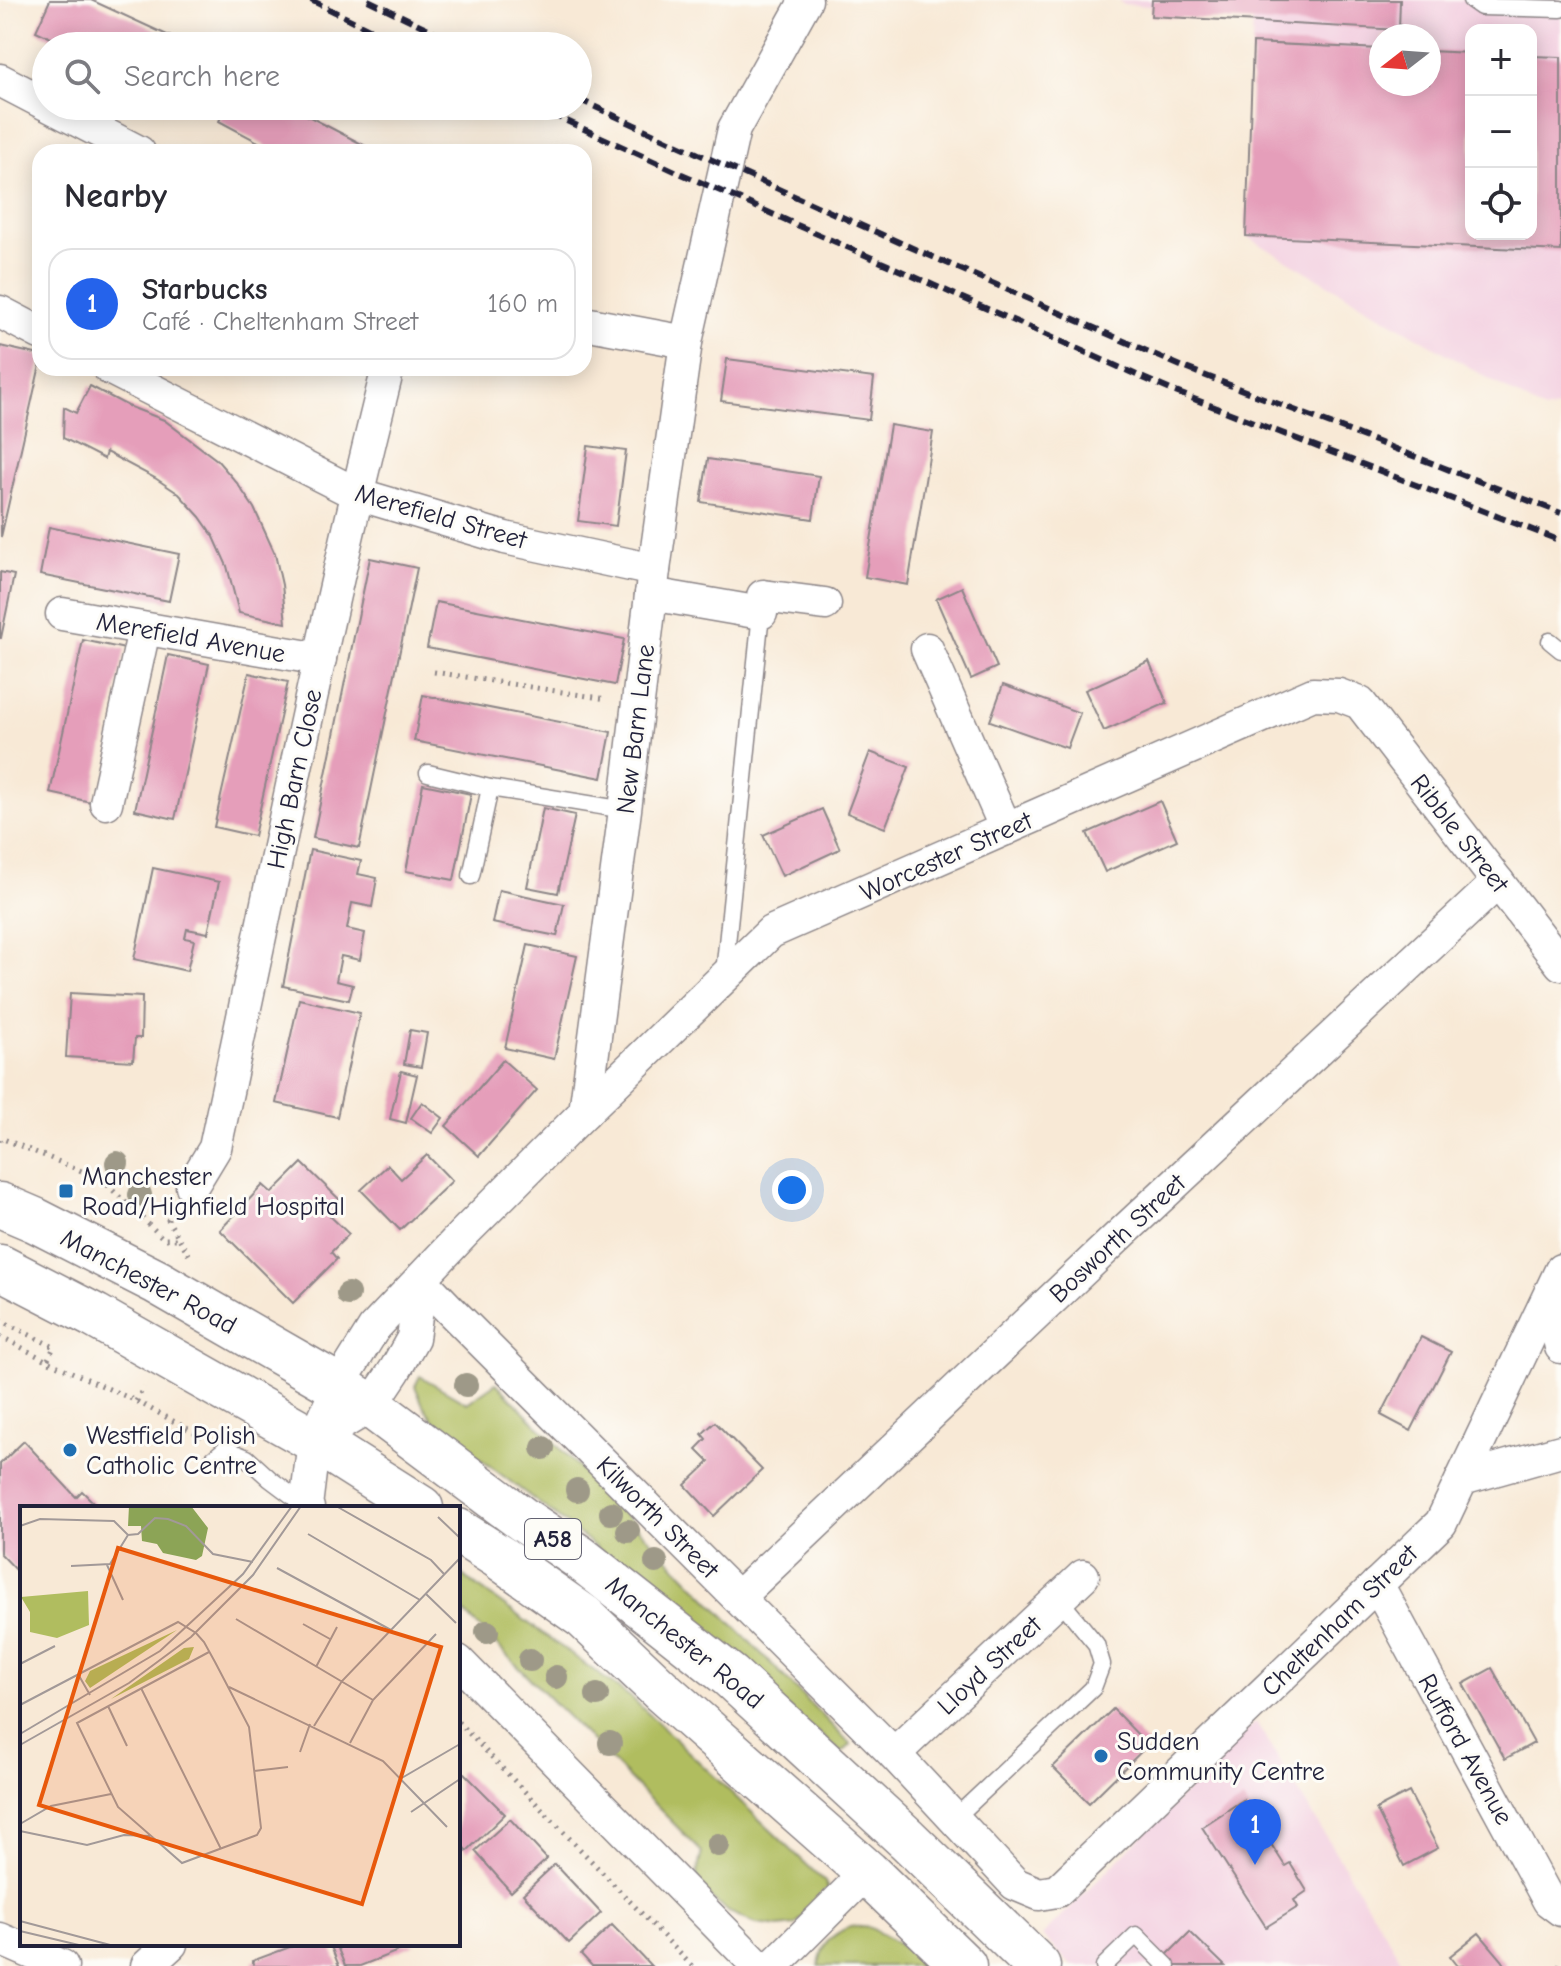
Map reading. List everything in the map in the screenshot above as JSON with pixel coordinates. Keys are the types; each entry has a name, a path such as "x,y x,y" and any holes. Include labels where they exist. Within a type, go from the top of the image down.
{"highway":[{"name":"Manchester Road","path":"0,1205 157,1282 354,1396 579,1557 730,1676 896,1828 1038,1966"},
{"path":"0,1267 95,1316 314,1440 418,1506"},
{"name":"Manchester Road","path":"460,1532 584,1617 663,1692 867,1872 964,1966"}],"street":[{"name":"New Barn Lane","path":"585,1112 652,582 686,342 734,129 805,0"},
{"path":"0,80 32,97"},
{"path":"77,120 124,144"},
{"path":"0,312 32,329"},
{"path":"592,324 686,342"},
{"name":"Merefield Street","path":"125,376 357,494 761,613"},
{"name":"High Barn Close","path":"192,1186 215,1148 320,659 386,376"},
{"path":"761,613 763,596 825,604"},
{"name":"Merefield Avenue","path":"62,614 320,659"},
{"path":"106,803 144,630"},
{"path":"927,649 1006,829"},
{"name":"Worcester Street","path":"585,1112 771,932 1313,694 1339,695 1360,703"},
{"name":"Ribble Street","path":"1360,703 1561,964"},
{"name":"Bosworth Street","path":"738,1597 1111,1242 1498,882"},
{"path":"307,1506 314,1440 354,1396 374,1328 585,1112"},
{"name":"Kilworth Street","path":"421,1280 894,1754"},
{"path":"1555,1284 1561,1347"},
{"name":"Cheltenham Street","path":"894,1754 1015,1884 1039,1894 1057,1891 1441,1523 1555,1284"},
{"path":"1462,1479 1561,1451"},
{"name":"Lloyd Street","path":"894,1754 1083,1576"},
{"name":"Rufford Avenue","path":"1377,1584 1549,1901 1561,1910"},
{"path":"460,1663 758,1966"},
{"path":"773,1966 867,1872"},
{"path":"0,1939 62,1966"},
{"path":"147,1966 169,1946"}],"lane":[{"path":"1471,0 1481,7 1561,9"},
{"path":"723,979 761,613"},
{"path":"428,773 490,788 625,810"},
{"path":"471,876 490,788"},
{"path":"219,1454 247,1458 306,1506"},
{"path":"954,1819 1093,1688 1102,1664 1096,1644 1059,1599"},
{"path":"1104,1966 1136,1935 1167,1966"}],"path":[{"path":"434,672 638,703"},
{"path":"0,1141 1,1138 101,1179 164,1239 180,1239"},
{"path":"192,1186 168,1220 194,1263"},
{"path":"0,1320 54,1347 47,1361"},
{"path":"0,1336 136,1401 219,1454"},
{"path":"460,1724 692,1966"}],"shaded area":[{"path":"1120,0 1561,0 1561,407 1544,411 1246,236 1253,13 1122,4"},
{"path":"1256,1722 1405,1966 1072,1966 1042,1936"}],"green space":[{"path":"420,1376 467,1403 496,1383 851,1745 842,1753 572,1528 438,1427 415,1386"},
{"path":"460,1573 633,1699 825,1882 829,1892 795,1925 779,1927 756,1924 729,1912 701,1891 697,1873 702,1852 460,1608"},
{"path":"851,1926 871,1928 927,1966 819,1966 828,1941"}],"building":[{"path":"50,0 91,0 161,32 38,32"},
{"path":"1152,0 1400,0 1399,24 1369,24 1369,28 1151,16"},
{"path":"1253,43 1369,48 1369,96 1441,96 1441,52 1465,53 1465,240 1537,240 1537,56 1561,57 1561,251 1246,236"},
{"path":"316,120 362,144 262,144 219,121"},
{"path":"0,346 32,353 32,376 38,376 1,537"},
{"path":"727,359 874,378 869,420 721,401"},
{"path":"90,386 164,420 217,460 237,483 254,508 275,554 286,623 239,613 227,566 214,537 179,494 106,452 104,459 63,438 64,407 76,413"},
{"path":"890,425 933,432 908,585 865,577"},
{"path":"588,446 626,451 616,526 578,521"},
{"path":"708,459 819,476 813,519 701,502"},
{"path":"49,527 179,554 169,601 40,575"},
{"path":"370,558 417,568 359,848 313,838"},
{"path":"0,572 14,575 1,638 0,638"},
{"path":"962,587 997,667 971,679 936,599"},
{"path":"436,602 624,639 615,685 427,648"},
{"path":"83,640 125,649 91,802 50,793"},
{"path":"168,655 209,664 175,819 135,810"},
{"path":"1149,661 1167,703 1104,731 1085,690"},
{"path":"249,673 288,682 254,836 214,827"},
{"path":"1003,685 1080,713 1067,748 990,721"},
{"path":"423,695 611,732 602,778 414,741"},
{"path":"870,752 909,767 885,828 847,813"},
{"path":"423,784 471,794 454,880 406,871"},
{"path":"1160,801 1177,840 1105,872 1087,833"},
{"path":"543,808 575,815 558,893 527,887"},
{"path":"822,809 840,849 782,876 763,835"},
{"path":"310,850 361,861 358,874 377,878 372,907 352,903 347,929 365,933 360,960 341,956 336,981 353,985 349,1000 283,986"},
{"path":"153,868 219,882 208,933 187,929 185,938 194,940 187,971 134,959"},
{"path":"499,890 564,904 557,936 492,923"},
{"path":"528,945 577,956 554,1059 505,1048"},
{"path":"70,993 142,997 141,1038 135,1038 133,1061 66,1057"},
{"path":"299,999 360,1013 337,1117 276,1103"},
{"path":"410,1030 427,1033 421,1067 404,1064"},
{"path":"503,1060 537,1090 479,1156 446,1126"},
{"path":"401,1071 417,1075 406,1123 390,1119"},
{"path":"422,1102 443,1118 432,1133 411,1118"},
{"path":"427,1155 452,1181 400,1230 361,1190 388,1165 401,1179"},
{"path":"302,1163 343,1203 330,1216 349,1234 331,1252 337,1259 293,1303 220,1230 263,1185 272,1193"},
{"path":"1421,1337 1451,1352 1411,1431 1381,1415"},
{"path":"715,1422 762,1470 714,1516 685,1485 709,1462 696,1449 706,1439 702,1434"},
{"path":"24,1441 76,1497 82,1491 97,1506 20,1506 20,1574 0,1553 0,1464"},
{"path":"1492,1668 1534,1743 1505,1759 1463,1684"},
{"name":"Sudden Community Centre","path":"1113,1709 1148,1745 1089,1803 1053,1767"},
{"path":"460,1771 505,1814 467,1851 460,1843"},
{"path":"1409,1792 1438,1848 1404,1866 1376,1809"},
{"path":"1243,1800 1285,1866 1290,1863 1307,1891 1294,1900 1298,1907 1266,1927 1202,1827"},
{"path":"510,1819 547,1859 511,1892 475,1851"},
{"path":"555,1864 601,1913 569,1943 523,1894"},
{"path":"612,1925 651,1966 592,1966 581,1954"},
{"path":"1190,1932 1225,1966 1156,1966"},
{"path":"1479,1933 1506,1966 1458,1966 1450,1956"},
{"path":"293,1946 331,1946 339,1966 254,1966 252,1961"},
{"path":"337,1946 411,1946 360,1966 345,1966"}],"railway":[{"path":"311,0 375,32"},
{"path":"368,0 435,32"},
{"path":"592,105 1183,367 1561,513"},
{"path":"564,120 1173,391 1561,541"}],"place":[{"name":"Manchester Road/Highfield Hospital","path":"66,1191"},
{"name":"Westfield Polish Catholic Centre","path":"70,1450"},
{"name":"Sudden Community Centre","path":"1101,1756"},
{"name":"Starbucks","path":"1255,1865"}]}
